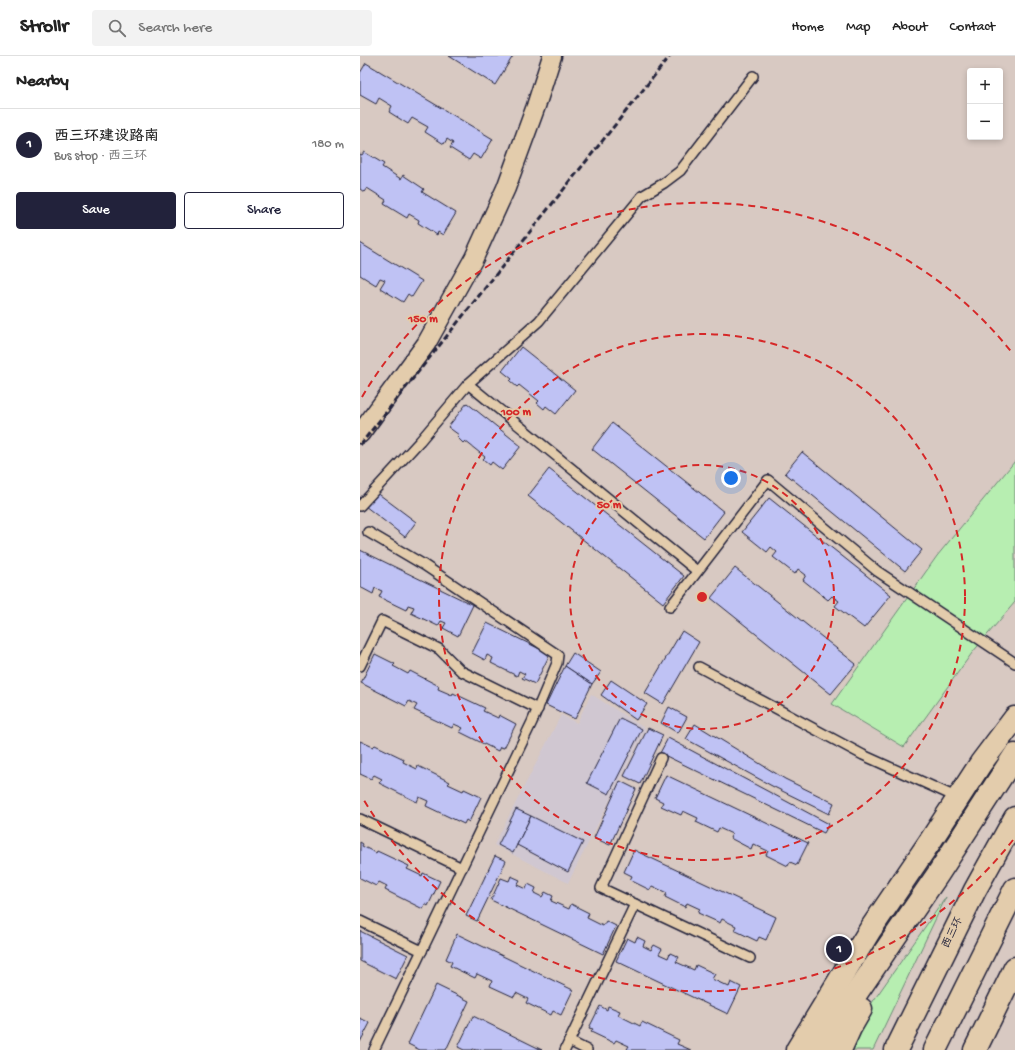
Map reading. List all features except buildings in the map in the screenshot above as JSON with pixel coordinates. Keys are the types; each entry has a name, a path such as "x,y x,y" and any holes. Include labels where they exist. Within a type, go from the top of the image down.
{"main road":[{"path":"797,1050 870,930 981,763 1015,718"},
{"path":"820,1050 836,1023 938,874 1015,755"},
{"name":"西三环","path":"896,1050 975,890 1015,818"},
{"path":"840,1050 850,1028 938,874"},
{"path":"935,1050 1011,897"},
{"path":"947,1050 980,959"},
{"path":"975,1050 1015,968"}],"street":[{"path":"360,434 426,344 474,258 506,188 536,106 552,56"}],"lane":[{"path":"360,506 420,441 468,384 538,321 642,196 664,183 680,171 753,76"},
{"path":"468,384 698,571"},
{"path":"670,607 768,480 877,572 1015,663"},
{"path":"368,532 424,565 558,654 558,663 538,709 374,1050"},
{"path":"360,666 382,621 439,648 461,671 538,709"},
{"path":"699,667 863,755 958,798"},
{"path":"661,758 601,888 750,958"},
{"path":"360,819 462,868"},
{"path":"565,1050 635,904"},
{"path":"360,921 422,951"},
{"path":"569,1041 588,1050"}],"shaded area":[{"path":"591,694 646,729 568,883 494,845 561,715 577,723"}],"green space":[{"path":"1015,461 1015,602 972,653 904,747 832,704 937,556"},
{"path":"946,897 873,1050 839,1050"}],"railway":[{"path":"360,445 670,56"}],"place":[{"name":"西三环建设路南","path":"839,949"}]}
